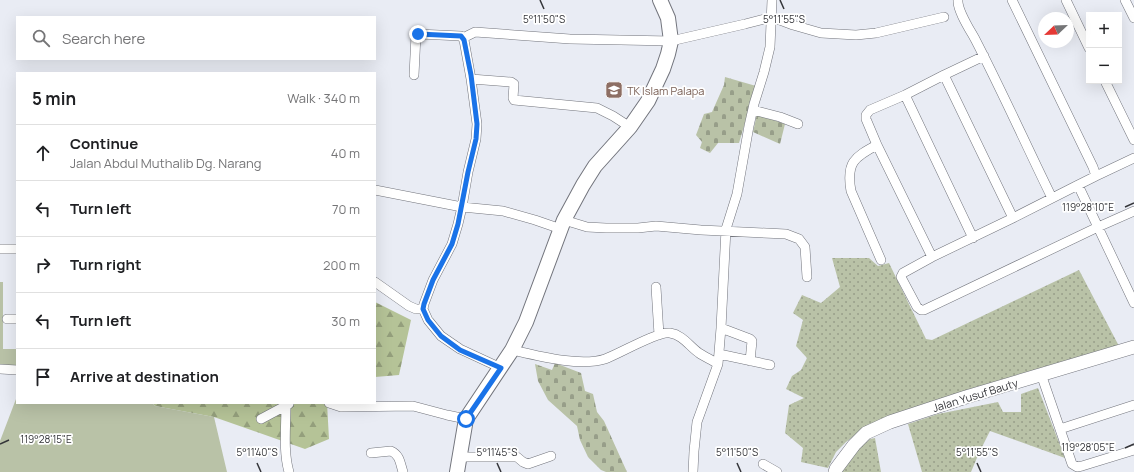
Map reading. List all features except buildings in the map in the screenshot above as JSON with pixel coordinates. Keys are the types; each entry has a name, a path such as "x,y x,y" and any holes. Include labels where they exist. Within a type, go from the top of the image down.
{"main road":[{"path":"457,472 466,419 501,368 526,322 562,225 595,166 630,127 648,101 668,54 670,41 668,18 660,0"}],"street":[{"path":"692,472 697,422 718,359 721,328 725,232 737,194 753,110 770,47 772,0"},
{"path":"958,0 961,13 984,56 1052,198"},
{"path":"1012,0 1096,176"},
{"path":"1066,0 1086,42"},
{"path":"1125,0 1134,18"},
{"path":"414,75 416,36 418,34 461,36 463,38 476,32 570,39 670,41 772,17 821,33 856,35 876,34 944,17"},
{"path":"463,38 471,79 477,124 476,139 462,207 452,244 433,280 423,309 428,320 441,336 460,350 501,368"},
{"path":"932,257 877,145 866,119 866,115 870,110 905,95 984,56"},
{"path":"944,75 1013,218"},
{"path":"471,79 511,82 514,84 514,100 597,108 630,127"},
{"path":"1106,84 1134,140"},
{"path":"905,95 973,238"},
{"path":"753,110 780,117 798,124"},
{"path":"877,145 861,154 854,160 850,171 850,183 881,260"},
{"path":"1134,158 932,257 907,270 901,277 917,307 924,310 1134,211"},
{"path":"1078,185 1134,303"},
{"path":"376,190 462,207 503,211 535,220 562,225 630,228 656,226 725,232 786,234 799,238 805,246 807,277"},
{"path":"0,249 16,249"},
{"path":"376,283 410,306 416,309 423,309"},
{"path":"656,287 660,335"},
{"path":"7,319 16,318"},
{"path":"721,328 750,339 752,342 750,361"},
{"path":"512,350 542,357 588,362 605,359 668,332 679,335 700,354 718,359 750,361 770,365"},
{"name":"Jalan Yusuf Bauty","path":"835,472 854,445 866,433 890,422 1041,374 1134,348"},
{"path":"0,369 16,370"},
{"path":"1041,374 1072,464 1077,467 1082,466 1134,450"},
{"path":"261,419 289,404"},
{"path":"289,404 286,455 286,464 289,472"},
{"path":"332,404 341,407 413,406 466,419"},
{"path":"1060,428 1134,405"},
{"path":"371,453 391,450 398,456 403,472"},
{"path":"460,457 517,457 528,464 551,456"},
{"path":"763,464 777,472"}],"green space":[{"path":"725,77 756,86 739,143 718,143 710,153 700,148 702,142 696,135 704,114 712,112 724,85"},
{"path":"757,114 785,124 780,144 753,132"},
{"path":"832,258 869,258 878,266 889,263 926,339 932,340 1079,270 1120,348 863,429 836,452 828,468 801,462 803,448 785,433 789,405 804,398 786,389 792,376 801,370 807,358 796,346 803,320 793,313 802,295 821,303 840,287"},
{"path":"0,282 3,282 3,349 16,349 16,369 0,368"},
{"path":"376,302 411,320 399,375 376,377"},
{"path":"555,363 581,373 585,391 593,394 597,412 604,421 627,472 606,472 601,470 588,457 580,440 577,426 548,400 538,381 535,364 552,370"},
{"path":"1038,388 1065,458 990,431 971,472 922,472 908,424 938,414 998,402 1003,412 1021,412 1021,394"},
{"path":"16,399 16,404 153,404 155,406 214,417 227,472 0,472 0,441"},
{"path":"153,404 327,404 329,439 305,449 214,417 155,406"},
{"path":"875,438 881,472 842,472 847,459 870,439"}],"place":[{"name":"TK Islam Palapa","path":"614,90"}],"route":[{"path":"418,34 461,36 464,40 471,75 472,94 477,124 476,139 462,207 452,244 433,280 423,309 428,320 441,336 460,350 501,368 466,419"}]}
